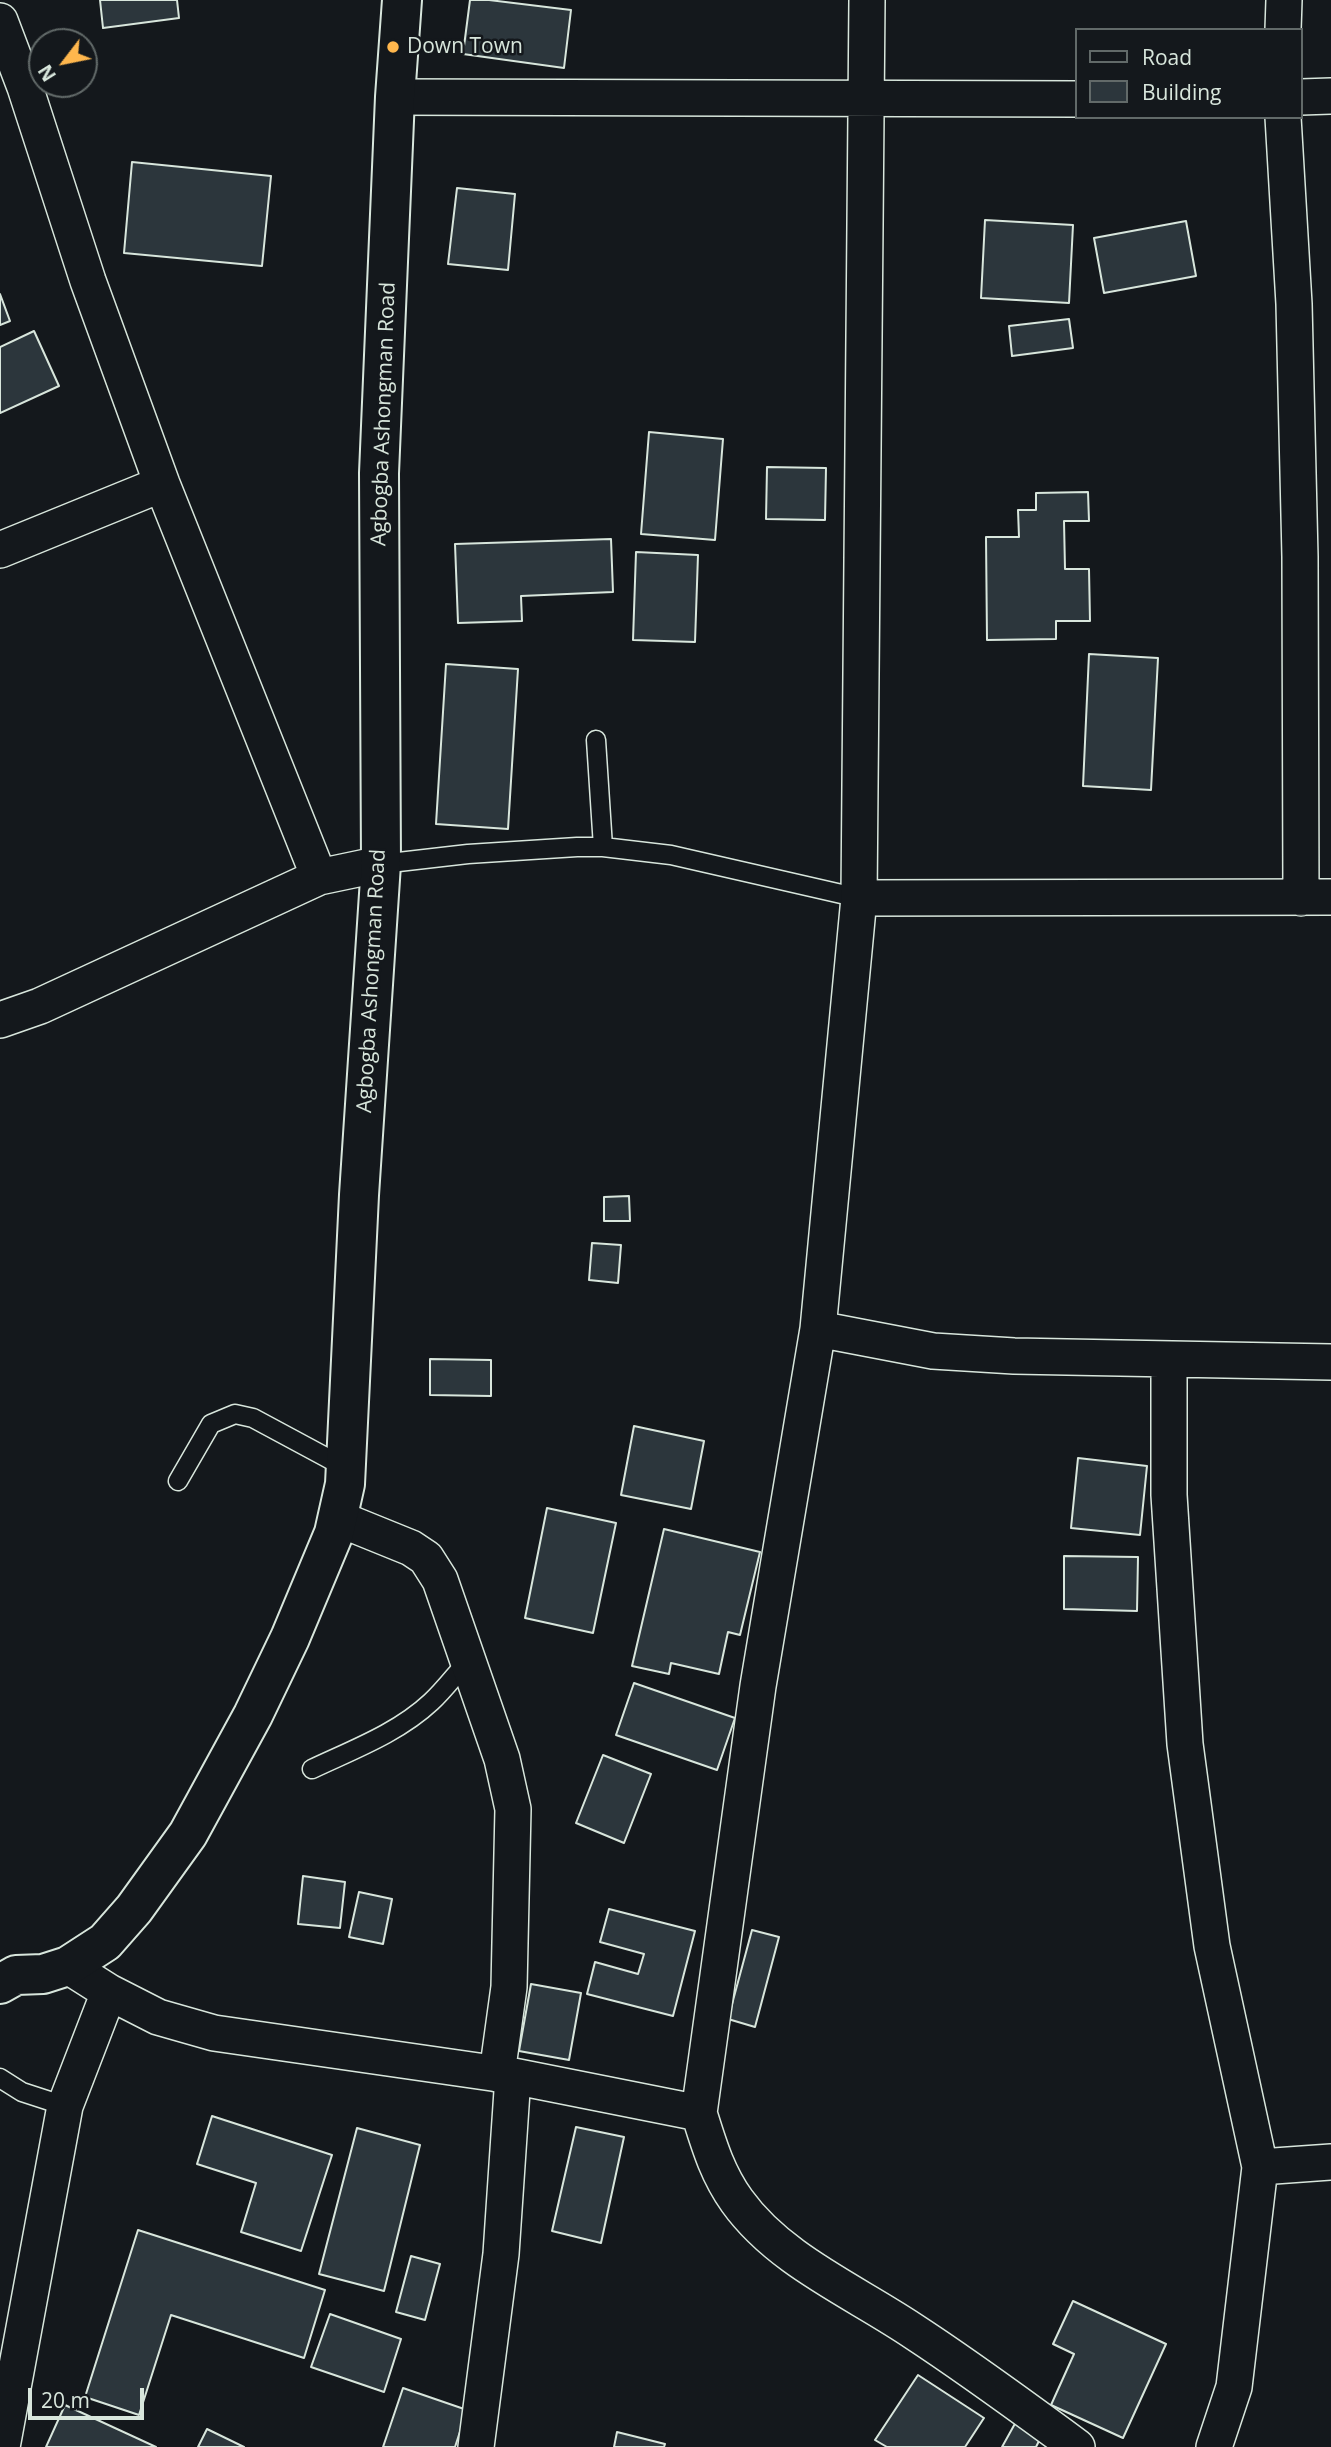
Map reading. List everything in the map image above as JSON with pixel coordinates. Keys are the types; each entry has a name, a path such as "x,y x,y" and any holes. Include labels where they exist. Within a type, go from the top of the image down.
{"street":[{"name":"Agbogba Ashongman Road","path":"0,1984 16,1975 43,1974 68,1966 105,1942 134,1909 188,1834 253,1715 290,1638 334,1534 345,1484 359,1195 381,863 379,473 395,97 402,0"},
{"path":"867,0 859,898 818,1329 758,1686 699,2113 715,2166 738,2203 782,2248 914,2331 1077,2447"},
{"path":"1283,28 1284,0"},
{"path":"0,21 13,92 88,281 162,484 319,877"},
{"path":"1303,97 1331,96"},
{"path":"395,97 1076,99"},
{"path":"859,898 1316,897 1300,557 1294,317 1283,119"},
{"path":"0,550 162,484"},
{"path":"0,1020 40,1006 319,877 381,863"},
{"path":"818,1329 933,1351 1014,1356 1331,1362"},
{"path":"1170,1360 1169,1495 1185,1744 1212,1947 1259,2167 1234,2387 1214,2447"},
{"path":"337,1518 411,1548 426,1558 440,1580 502,1759 513,1809 501,2254 476,2447"},
{"path":"68,1966 108,1992 158,2017 214,2033 505,2075 699,2113"},
{"path":"2,2447 3,2408 65,2106 108,1992"},
{"path":"1259,2167 1331,2162"}],"lane":[{"path":"596,740 603,847"},
{"path":"381,863 468,854 603,847 671,855 859,898"},
{"path":"178,1481 211,1424 235,1414 253,1418 346,1468"},
{"path":"312,1769 378,1737 415,1715 431,1702 467,1662"},
{"path":"0,2078 22,2092 65,2106"}],"building":[{"path":"100,0 177,0 179,18 103,28"},
{"path":"470,0 571,10 564,68 463,54"},
{"path":"132,162 271,176 262,266 124,253"},
{"path":"457,188 515,194 508,270 448,264"},
{"path":"985,220 1073,225 1069,303 981,298"},
{"path":"1186,221 1196,276 1104,293 1094,238"},
{"path":"0,294 10,321 0,325"},
{"path":"1069,319 1073,348 1012,356 1009,326"},
{"path":"34,331 59,386 0,413 0,347"},
{"path":"649,432 723,439 715,540 641,534"},
{"path":"767,467 826,468 825,520 766,519"},
{"path":"1088,492 1089,521 1064,521 1065,569 1089,569 1090,621 1056,621 1056,639 987,640 986,537 1019,537 1018,510 1036,510 1036,493"},
{"path":"611,539 613,592 521,596 522,621 458,623 455,544"},
{"path":"636,552 698,555 695,642 633,640"},
{"path":"1089,654 1158,658 1151,790 1083,786"},
{"path":"446,664 518,669 508,829 436,824"},
{"path":"629,1196 630,1221 604,1221 604,1197"},
{"path":"592,1243 621,1245 618,1283 589,1280"},
{"path":"430,1359 491,1360 491,1396 430,1395"},
{"path":"634,1426 704,1441 691,1509 621,1495"},
{"path":"1078,1458 1147,1466 1140,1535 1071,1528"},
{"path":"547,1508 616,1523 593,1633 525,1618"},
{"path":"664,1529 760,1552 740,1635 728,1632 719,1674 671,1663 669,1674 632,1666"},
{"path":"1064,1556 1138,1557 1137,1611 1064,1609"},
{"path":"634,1683 735,1718 717,1770 616,1735"},
{"path":"603,1755 651,1774 624,1843 576,1823"},
{"path":"303,1876 345,1882 340,1928 298,1924"},
{"path":"359,1892 392,1899 383,1944 349,1937"},
{"path":"609,1909 695,1931 673,2016 587,1994 595,1962 638,1974 644,1954 600,1942"},
{"path":"752,1930 779,1937 755,2027 728,2019"},
{"path":"531,1984 581,1993 569,2060 519,2051"},
{"path":"212,2116 332,2155 301,2251 241,2232 256,2183 197,2164"},
{"path":"576,2127 624,2137 601,2243 552,2231"},
{"path":"357,2128 420,2145 384,2291 319,2274"},
{"path":"138,2230 325,2290 304,2358 171,2315 139,2415 85,2397"},
{"path":"411,2256 440,2264 425,2320 396,2312"},
{"path":"1073,2301 1166,2344 1123,2438 1051,2405 1074,2354 1053,2344"},
{"path":"330,2314 401,2339 384,2392 311,2367"},
{"path":"918,2375 984,2418 965,2447 887,2447 875,2440"},
{"path":"403,2388 467,2410 455,2447 383,2447"},
{"path":"65,2405 156,2447 46,2447"},
{"path":"1017,2420 1042,2435 1036,2447 1002,2447"},
{"path":"207,2429 244,2447 198,2447"},
{"path":"617,2432 665,2444 664,2447 614,2447"}],"place":[{"name":"Down Town","path":"393,47"}]}
